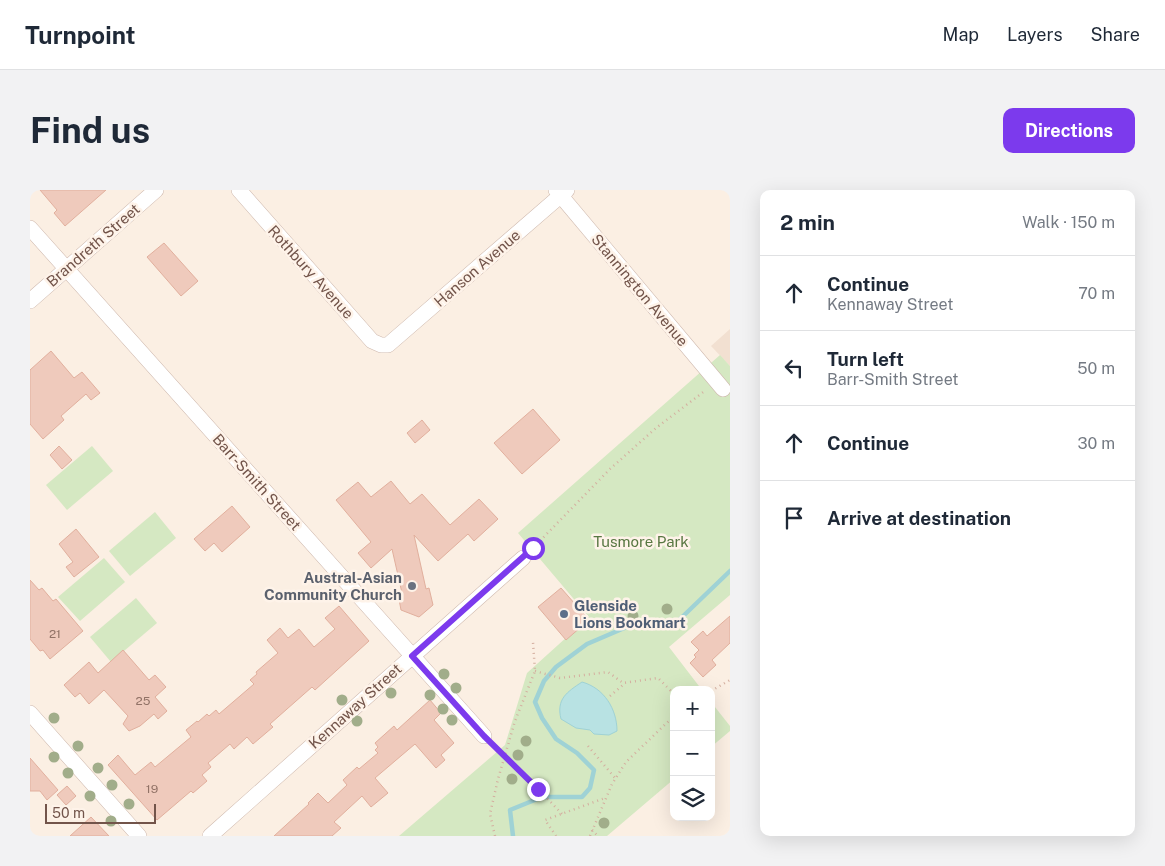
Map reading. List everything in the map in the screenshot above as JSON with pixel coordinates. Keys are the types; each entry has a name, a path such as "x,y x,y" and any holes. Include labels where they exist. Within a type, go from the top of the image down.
{"street":[{"name":"Brandreth Street","path":"30,301 65,268 156,190"},
{"name":"Rothbury Avenue","path":"239,190 372,341 388,345"},
{"name":"Hanson Avenue","path":"388,345 561,192"},
{"name":"Stannington Avenue","path":"561,192 720,385"},
{"name":"Barr-Smith Street","path":"30,228 484,736"},
{"name":"Kennaway Street","path":"210,836 523,558"},
{"path":"30,712 139,836"}],"path":[{"path":"523,558 610,469 656,428 720,385"},
{"path":"495,836 490,814 515,721 535,671 533,642"},
{"path":"535,671 560,678 608,672 623,683 658,678 670,690"},
{"path":"715,689 730,680"},
{"path":"610,696 626,683"},
{"path":"590,836 605,798 626,762 670,720"},
{"path":"484,736 562,814"},
{"path":"588,746 615,778"},
{"path":"556,836 545,820 605,798"},
{"path":"592,830 598,836"}],"shaded area":[{"path":"730,329 730,366 711,346"}],"green space":[{"name":"Tusmore Park","path":"720,355 730,366 730,595 669,647 699,686 670,686 670,782 607,836 399,836 505,745 527,673 589,617 518,533"},
{"path":"92,446 113,471 67,510 46,485"},
{"path":"155,512 176,538 130,576 109,551"},
{"path":"104,558 125,582 80,621 58,597"},
{"path":"136,598 157,623 111,662 90,637"},
{"path":"715,707 730,726 730,731 715,744"}],"water":[{"path":"582,682 597,689 608,700 615,715 617,731 609,735 594,734 590,730 576,728 561,719 561,701 567,693"}],"building":[{"path":"40,190 106,190 65,226 54,213 57,210"},
{"path":"164,243 198,281 181,296 147,257"},
{"path":"51,351 74,378 82,372 100,393 91,400 86,394 61,416 64,420 43,439 30,424 30,370"},
{"path":"533,409 560,440 522,474 494,443"},
{"path":"422,420 430,430 415,443 407,433"},
{"path":"59,446 72,460 62,469 50,455"},
{"path":"391,481 410,504 422,494 450,525 479,499 498,519 474,541 468,534 438,561 414,535 426,589 429,588 433,605 419,617 401,610 398,594 402,593 392,549 371,568 358,553 371,542 336,500 358,482 371,497"},
{"path":"232,506 250,527 222,552 214,543 205,551 194,539"},
{"path":"76,529 99,557 74,577 66,567 73,562 59,544"},
{"path":"30,580 39,590 42,588 53,601 56,599 83,631 50,659 30,639"},
{"name":"Glenside Lions Bookmart","path":"561,588 589,620 566,640 538,607"},
{"path":"339,606 369,641 315,690 312,687 270,724 273,727 253,744 247,737 234,749 230,744 208,763 211,767 202,775 207,781 193,793 191,791 157,820 108,765 118,755 135,775 151,762 155,767 191,737 186,730 207,714 209,716 216,710 219,714 254,684 250,680 257,674 256,672 278,653 267,640 280,628 288,638 299,629 314,647 335,629 325,618"},
{"path":"730,616 730,643 712,660 716,665 703,677 690,663 696,657 694,655 699,650 691,642 703,631 707,636"},
{"path":"123,650 149,680 155,675 166,687 155,697 167,711 158,719 154,714 140,726 129,731 123,724 128,716 104,690 89,704 80,693 75,697 64,685 89,662 98,673"},
{"path":"430,700 441,713 434,720 454,743 441,755 445,760 436,768 415,744 375,778 388,793 371,807 362,796 334,822 341,828 332,836 274,836 309,804 318,793 328,803 347,785 343,780 357,767 359,769 378,753 375,750 378,747 375,743 394,726 397,730"},
{"path":"30,758 58,790 47,800 40,791 30,791"},
{"path":"67,786 76,796 66,805 57,795"},
{"path":"91,817 109,836 70,836"}],"waterway":[{"path":"513,836 510,810 542,797 582,797 590,788 594,770 577,753 556,739 542,718 535,702 544,681 556,667 587,644 629,626 678,621 730,571"}],"place":[{"name":"Austral-Asian Community Church","path":"412,586"},
{"name":"Glenside Lions Bookmart","path":"564,614"}],"route":[{"path":"533,548 412,656 484,736 538,789"}]}
